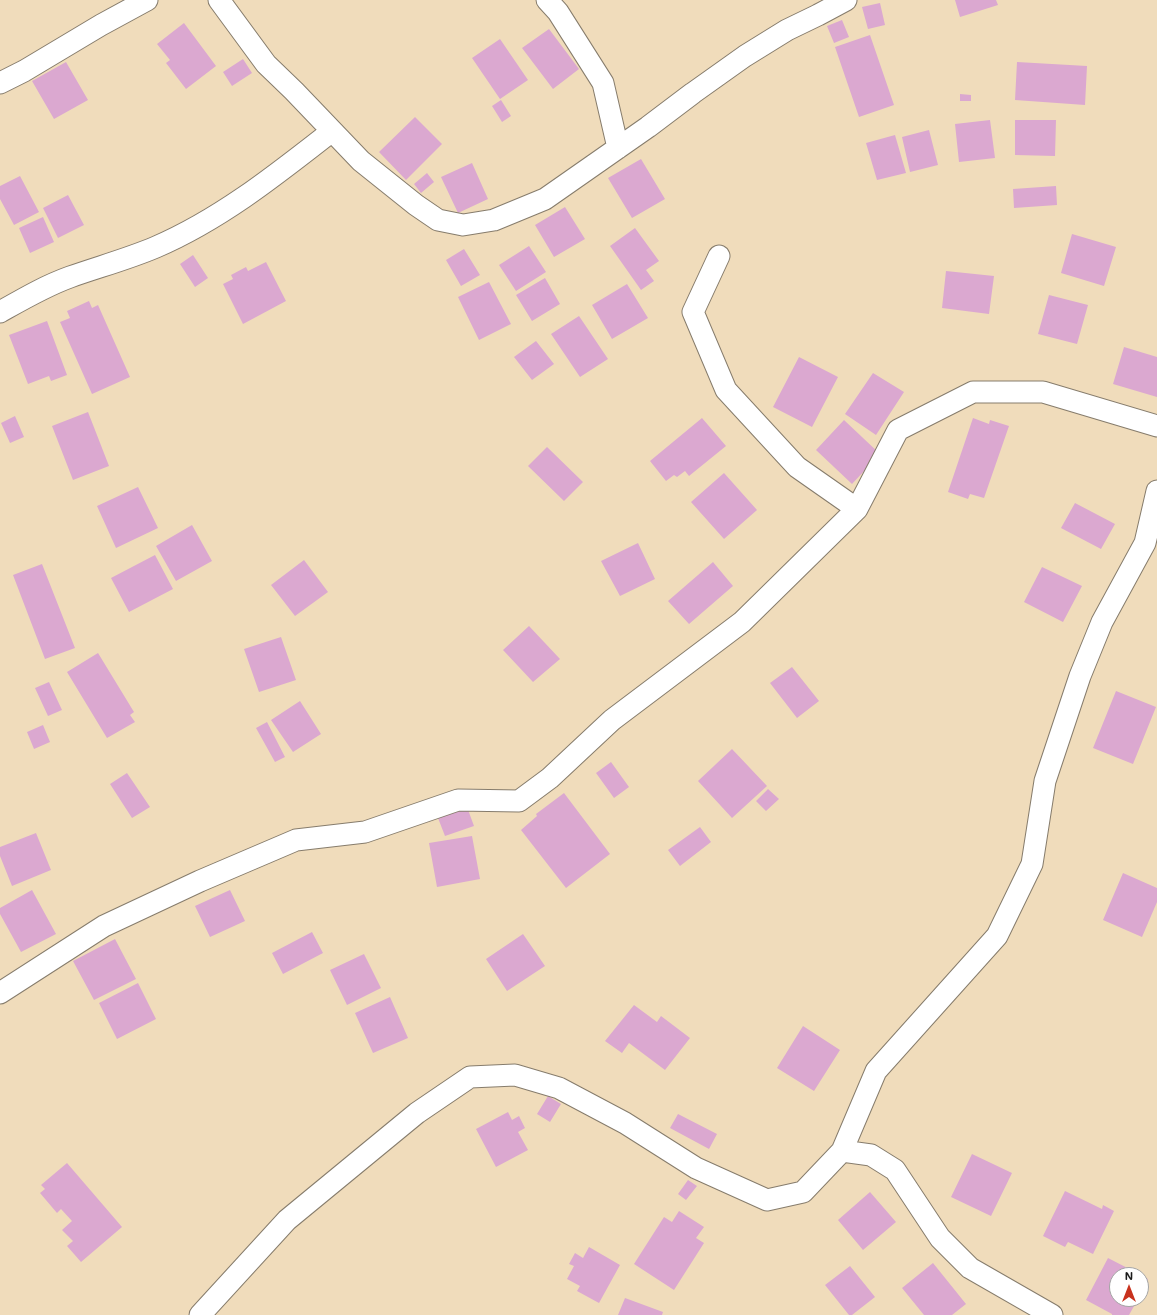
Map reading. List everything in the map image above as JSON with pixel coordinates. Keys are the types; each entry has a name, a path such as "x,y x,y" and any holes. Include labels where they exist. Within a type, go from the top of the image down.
{"street":[{"path":"0,83 24,71 147,0"},
{"path":"219,0 266,64 361,161 416,205 438,220 462,225 494,220 545,199 745,56 787,30 846,0"},
{"path":"547,0 558,12 603,83 618,148"},
{"path":"0,312 38,290 69,277 156,247 198,226 258,188 332,131"},
{"path":"719,256 693,312 726,390 797,467 857,509"},
{"path":"0,993 104,926 200,881 296,840 365,832 458,800 518,802 550,778 612,720 742,622 857,509 898,430 974,392 1043,392 1157,426"},
{"path":"200,1315 286,1220 417,1113 470,1077 515,1075 559,1088 625,1123 696,1168 768,1200 803,1192 842,1151 876,1072 997,936 1032,864 1045,781 1080,676 1102,622 1145,543 1157,491"},
{"path":"842,1151 871,1155 894,1170 940,1238 970,1268 1052,1315"}],"building":[{"path":"955,0 996,0 998,5 960,17"},
{"path":"880,3 885,25 868,29 862,7"},
{"path":"842,20 849,37 834,43 827,26"},
{"path":"184,23 216,66 186,89 166,63 170,60 157,44"},
{"path":"549,29 579,69 553,89 522,48"},
{"path":"870,35 894,105 859,117 835,47"},
{"path":"500,39 528,80 500,99 472,58"},
{"path":"243,59 252,73 232,86 223,72"},
{"path":"66,62 88,100 54,119 32,81"},
{"path":"1017,62 1087,66 1085,105 1015,100"},
{"path":"960,94 971,95 971,101 960,101"},
{"path":"501,100 511,116 502,122 492,106"},
{"path":"415,117 442,144 406,180 379,152"},
{"path":"990,120 995,158 959,162 955,124"},
{"path":"1015,120 1056,120 1055,156 1015,155"},
{"path":"929,130 938,165 910,172 902,137"},
{"path":"895,135 906,173 877,180 866,143"},
{"path":"641,159 665,199 632,218 608,178"},
{"path":"472,163 488,199 458,213 441,177"},
{"path":"427,173 434,182 421,193 414,184"},
{"path":"20,176 39,212 14,225 0,199 0,186"},
{"path":"1056,186 1057,205 1014,208 1013,189"},
{"path":"68,195 84,225 58,238 43,208"},
{"path":"565,207 585,239 554,257 535,225"},
{"path":"43,217 54,242 30,253 19,228"},
{"path":"635,228 659,261 646,270 654,281 641,290 610,246"},
{"path":"1072,234 1116,247 1104,286 1061,273"},
{"path":"529,246 546,272 516,291 499,265"},
{"path":"464,249 480,275 461,286 446,260"},
{"path":"193,255 208,278 195,287 180,264"},
{"path":"266,262 286,301 243,324 223,284 233,279 231,275 246,267 248,271"},
{"path":"946,271 994,276 989,314 942,308"},
{"path":"545,278 560,304 532,321 516,295"},
{"path":"489,282 511,324 479,340 458,297"},
{"path":"627,284 648,318 612,339 592,305"},
{"path":"1049,295 1088,305 1077,344 1038,334"},
{"path":"89,301 92,308 98,305 130,377 92,394 60,322 70,318 67,311"},
{"path":"579,316 608,359 580,377 551,334"},
{"path":"47,321 67,375 51,381 49,376 28,384 9,335"},
{"path":"536,341 554,364 532,380 514,357"},
{"path":"1124,347 1157,357 1157,397 1113,384"},
{"path":"799,357 838,377 812,427 773,407"},
{"path":"873,373 904,392 876,435 845,414"},
{"path":"88,412 109,466 73,480 52,426"},
{"path":"15,416 24,437 10,443 1,423"},
{"path":"702,418 726,446 689,476 685,471 677,477 674,475 666,481 650,461"},
{"path":"973,418 989,424 990,420 1009,426 984,498 970,494 968,499 948,492"},
{"path":"844,420 880,454 852,484 816,450"},
{"path":"547,447 583,482 564,501 528,466"},
{"path":"724,473 757,510 724,539 691,502"},
{"path":"138,487 158,528 116,548 97,506"},
{"path":"1075,503 1115,524 1101,549 1061,528"},
{"path":"192,525 212,561 176,581 156,546"},
{"path":"638,543 655,579 620,596 601,561"},
{"path":"155,555 173,589 129,612 111,578"},
{"path":"304,560 328,592 295,616 271,585"},
{"path":"713,562 733,586 689,624 668,601"},
{"path":"42,564 75,648 45,659 13,575"},
{"path":"1042,567 1082,586 1063,622 1024,602"},
{"path":"529,626 560,659 533,682 503,650"},
{"path":"281,637 296,680 259,692 244,649"},
{"path":"98,653 134,712 130,715 135,722 107,738 67,672"},
{"path":"792,667 819,701 797,718 770,683"},
{"path":"49,682 62,710 48,716 35,688"},
{"path":"1116,691 1156,707 1133,764 1093,748"},
{"path":"300,701 321,734 293,752 271,720"},
{"path":"267,722 285,757 275,762 256,728"},
{"path":"43,725 50,742 34,749 27,732"},
{"path":"732,749 767,786 732,818 698,781"},
{"path":"611,762 629,787 614,798 596,773"},
{"path":"127,773 150,807 132,818 110,784"},
{"path":"768,789 779,799 766,811 756,801"},
{"path":"564,793 610,854 566,888 521,830 537,816 536,814"},
{"path":"467,807 474,826 445,836 438,818"},
{"path":"700,827 711,842 680,866 668,850"},
{"path":"36,833 51,870 12,886 0,856 0,847"},
{"path":"472,836 480,879 437,887 429,843"},
{"path":"1123,873 1157,888 1157,902 1142,937 1103,920"},
{"path":"32,890 56,934 21,952 0,914 0,908"},
{"path":"230,890 245,921 210,937 195,906"},
{"path":"312,932 323,953 283,974 272,953"},
{"path":"523,934 545,966 507,991 486,959"},
{"path":"115,939 136,979 94,1000 73,961"},
{"path":"364,954 381,988 347,1005 330,970"},
{"path":"138,983 156,1019 117,1039 99,1003"},
{"path":"390,997 408,1038 373,1053 355,1013"},
{"path":"634,1005 657,1022 661,1016 690,1038 665,1070 629,1043 622,1053 605,1041"},
{"path":"803,1026 840,1050 814,1091 777,1068"},
{"path":"548,1096 561,1104 550,1122 537,1114"},
{"path":"508,1112 512,1120 519,1116 525,1128 518,1132 528,1150 496,1167 476,1129"},
{"path":"678,1114 717,1134 709,1149 670,1128"},
{"path":"972,1154 1012,1173 991,1216 951,1197"},
{"path":"67,1163 122,1227 81,1262 67,1246 73,1241 62,1230 72,1221 61,1209 57,1213 40,1193 45,1189 41,1185"},
{"path":"688,1180 697,1186 686,1200 678,1194"},
{"path":"1065,1191 1102,1209 1103,1205 1114,1211 1093,1254 1068,1242 1065,1247 1043,1236"},
{"path":"870,1192 896,1222 863,1250 838,1220"},
{"path":"679,1211 704,1227 696,1238 704,1243 674,1290 634,1264 664,1217 672,1222"},
{"path":"589,1247 620,1265 599,1303 577,1291 580,1286 567,1279 574,1266 569,1264 575,1253 583,1258"},
{"path":"1108,1258 1125,1267 1109,1267 1109,1307 1134,1307 1129,1315 1112,1315 1086,1300"},
{"path":"933,1263 966,1304 952,1315 924,1315 902,1288"},
{"path":"850,1266 875,1297 852,1315 849,1315 825,1285"},
{"path":"625,1298 663,1312 662,1315 618,1315"}]}
